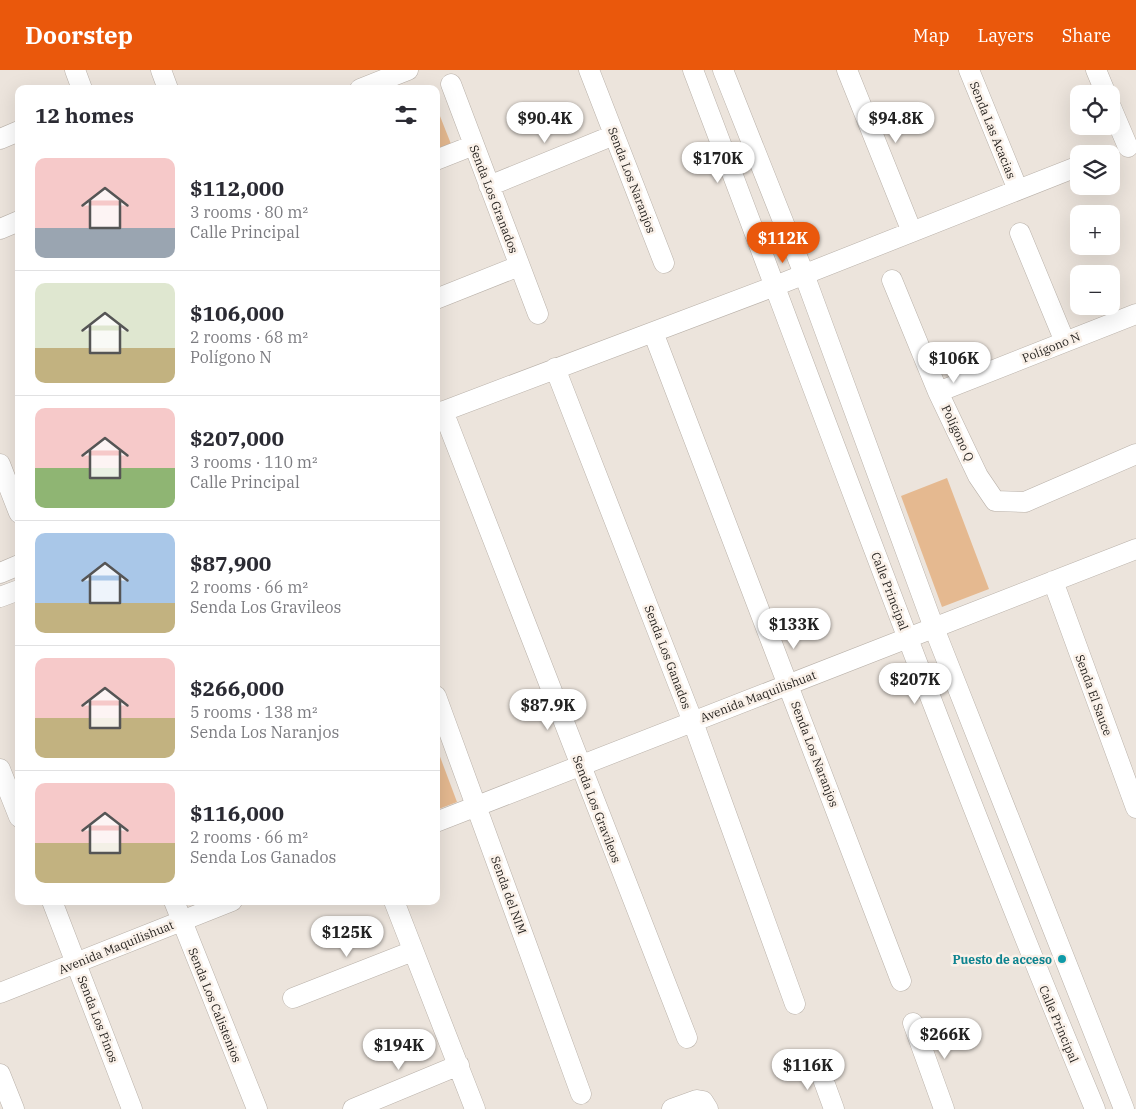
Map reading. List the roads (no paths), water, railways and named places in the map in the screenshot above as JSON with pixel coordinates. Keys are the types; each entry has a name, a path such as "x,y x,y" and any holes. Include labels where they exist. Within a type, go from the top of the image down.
{"street":[{"path":"76,70 81,85"},
{"path":"161,70 167,85"},
{"path":"370,85 408,70"},
{"name":"Senda Los Naranjos","path":"589,70 664,262"},
{"name":"Calle Principal","path":"693,70 908,638 1043,985 1095,1109"},
{"path":"723,70 804,274 934,628 1124,1109"},
{"path":"847,70 912,232"},
{"name":"Senda Las Acacias","path":"969,70 1018,190"},
{"path":"1096,70 1102,85"},
{"name":"Senda Los Granados","path":"451,84 538,314"},
{"path":"0,138 15,132"},
{"path":"1120,133 1125,148"},
{"path":"489,186 614,135"},
{"path":"440,158 474,145"},
{"path":"440,412 775,286 1070,170"},
{"path":"0,229 15,223"},
{"path":"1020,233 1065,342"},
{"path":"440,297 519,266"},
{"name":"Polígono Q","path":"892,280 938,392 978,476 995,501 1025,502 1136,454"},
{"name":"Polígono N","path":"938,392 1136,314"},
{"name":"Senda Los Naranjos","path":"653,332 901,981"},
{"name":"Senda Los Ganados","path":"555,368 693,722 795,1004"},
{"name":"Senda Los Gravileos","path":"440,412 686,1038"},
{"path":"0,464 15,502"},
{"name":"Avenida Maquilishuat","path":"440,820 1136,549"},
{"path":"0,572 15,566"},
{"name":"Senda El Sauce","path":"1052,581 1136,808"},
{"path":"0,597 15,591"},
{"name":"Senda del NIM","path":"440,707 581,1094"},
{"path":"0,769 15,806"},
{"name":"Senda Los Pinos","path":"54,905 132,1109"},
{"name":"Senda Los Calistenios","path":"176,905 257,1109"},
{"name":"Avenida Maquilishuat","path":"0,994 222,905"},
{"path":"396,905 475,1109"},
{"path":"294,998 413,951"},
{"path":"1043,985 1070,976"},
{"path":"913,1023 944,1109"},
{"path":"816,1060 834,1109"},
{"path":"353,1109 459,1065"},
{"path":"0,1074 14,1109"},
{"path":"672,1109 696,1100 705,1105"}],"place":[{"name":"Puesto de acceso","path":"1062,959"}]}
